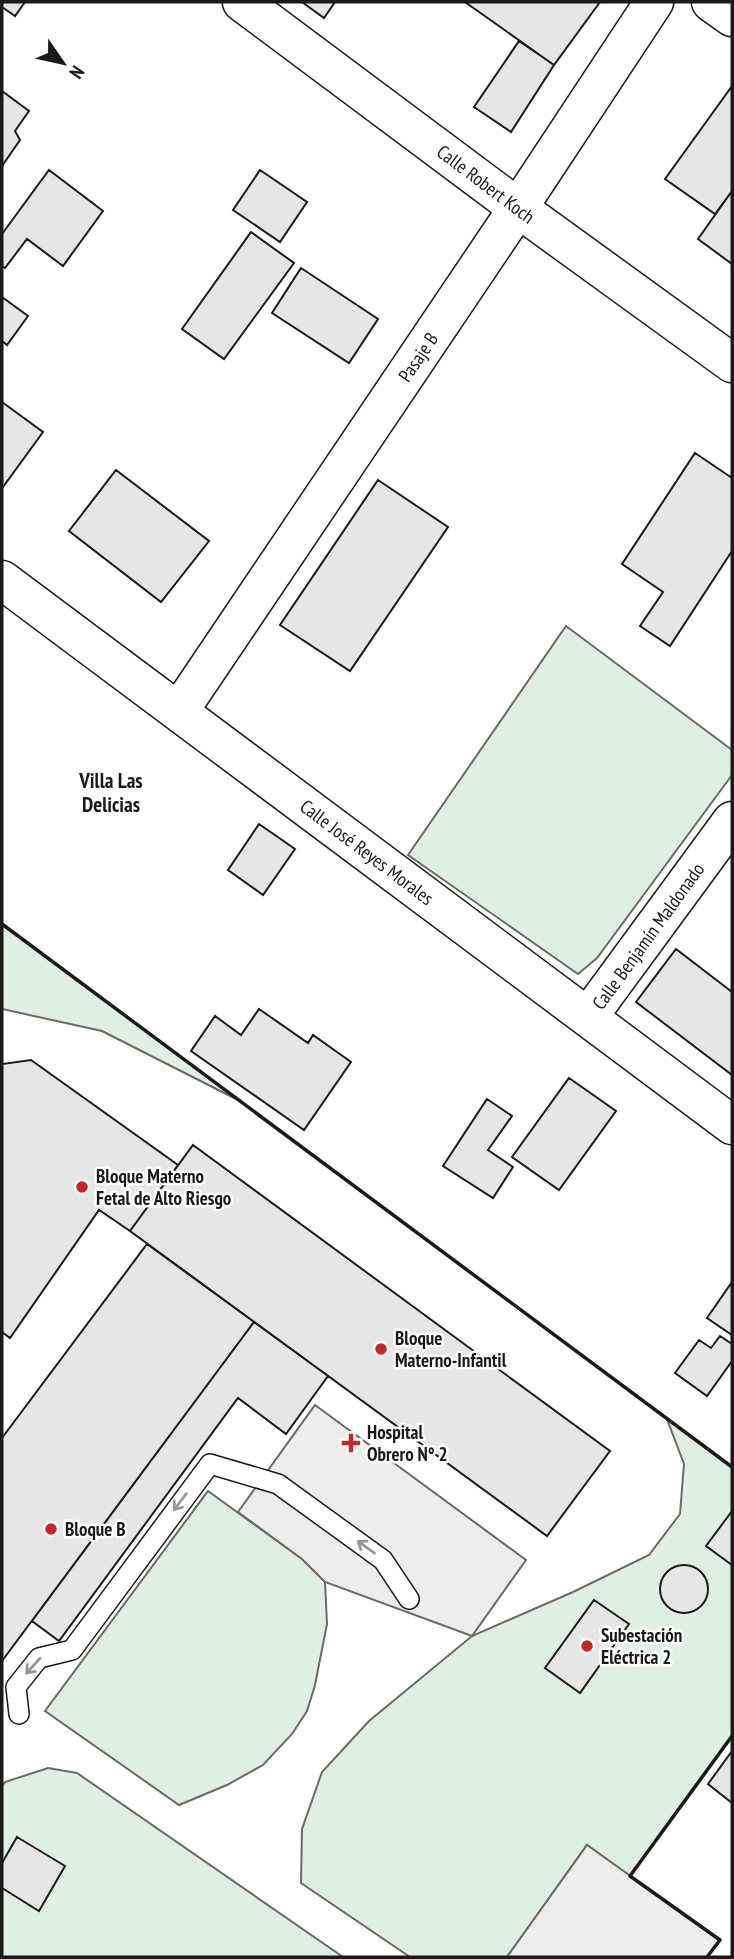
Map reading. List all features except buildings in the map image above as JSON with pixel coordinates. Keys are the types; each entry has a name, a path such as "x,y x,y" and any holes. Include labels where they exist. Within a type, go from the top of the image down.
{"street":[{"name":"Calle Robert Koch","path":"242,2 518,208 732,363"},
{"name":"Pasaje B","path":"179,711 654,2"},
{"path":"711,2 732,18"},
{"name":"Calle José Reyes Morales","path":"2,580 732,1125"},
{"name":"Calle Benjamín Maldonado","path":"588,1017 732,821"}],"lane":[{"path":"19,1714 16,1687 38,1658 72,1650 210,1464 278,1484 383,1560 409,1599"}],"green space":[{"path":"566,626 732,750 732,775 597,958 578,974 408,855"},
{"path":"2,924 240,1101 102,1031 2,1009"},
{"path":"667,1419 732,1467 732,1736 630,1876 587,1845 507,1957 410,1957 301,1883 302,1829 322,1772 369,1721 472,1636 649,1555 680,1514 684,1464"},
{"path":"208,1491 302,1559 325,1582 327,1624 307,1711 292,1734 263,1765 227,1785 179,1805 45,1711"},
{"path":"48,1768 77,1773 343,1957 2,1957 2,1786 5,1782"}],"shaded area":[{"path":"315,1405 526,1560 472,1636 325,1582 302,1559 238,1512"},
{"path":"587,1845 720,1940 707,1957 507,1957"}],"wall":[{"path":"2,924 732,1467"},
{"path":"707,1957 720,1940 630,1876 732,1736"}],"place":[{"name":"Bloque Materno Fetal de Alto Riesgo","path":"82,1187"},
{"name":"Bloque Materno-Infantil","path":"381,1349"},
{"name":"Hospital Obrero N° 2","path":"351,1443"},
{"name":"Bloque B","path":"51,1529"},
{"name":"Subestación Eléctrica 2","path":"587,1646"}],"district":[{"name":"Villa Las Delicias","path":"111,793"}]}
